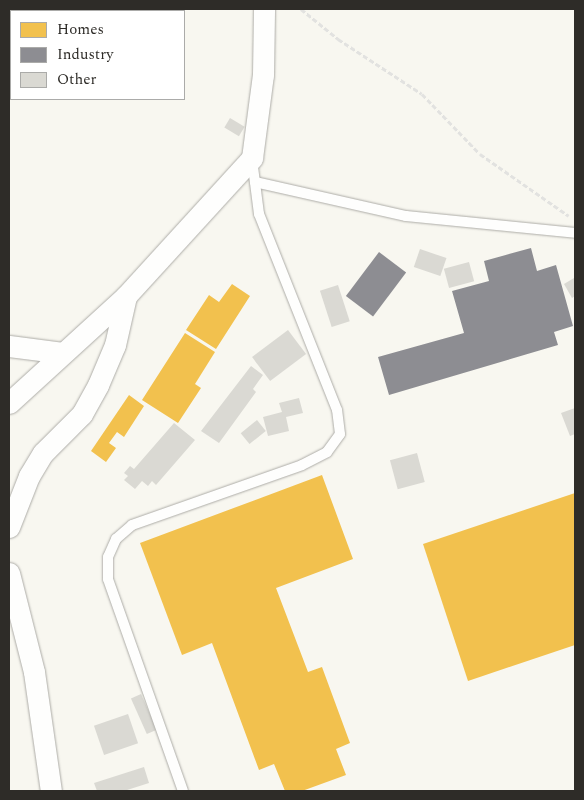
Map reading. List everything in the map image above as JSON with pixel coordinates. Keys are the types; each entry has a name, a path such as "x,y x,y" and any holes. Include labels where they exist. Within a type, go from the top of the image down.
{"street":[{"path":"9,403 126,296 252,158 263,74 264,9"},
{"path":"9,527 28,476 44,453 82,414 98,385 115,345 126,296"},
{"path":"9,346 63,352"},
{"path":"9,573 34,672 51,791"}],"lane":[{"path":"183,791 108,579 108,556 116,539 132,525 302,465 327,452 340,434 337,410 259,214 252,158"},
{"path":"255,182 406,216 575,233"}],"path":[{"path":"301,9 354,50 422,94 480,154 520,179 575,221"}],"building: Homes":[{"path":"232,284 250,296 216,349 186,330 209,295 219,302"},
{"path":"185,333 215,352 195,384 201,388 178,423 142,400"},
{"path":"129,395 144,406 124,437 117,432 109,443 116,448 106,462 91,451"},
{"path":"322,475 353,559 276,588 308,672 322,667 350,743 336,749 346,775 302,791 285,791 274,764 259,770 212,643 182,655 140,543"},
{"path":"575,493 575,645 468,681 423,544"}],"building: Industry":[{"path":"531,248 537,271 556,265 573,326 554,332 558,345 389,395 378,357 464,333 452,291 489,281 484,261"},
{"path":"379,252 406,272 373,316 346,296"}],"building: Other":[{"path":"230,118 245,127 239,136 224,127"},
{"path":"420,249 446,258 440,276 414,267"},
{"path":"469,262 474,281 449,288 444,269"},
{"path":"574,278 575,296 572,298 564,284"},
{"path":"338,285 350,321 332,327 320,291"},
{"path":"288,330 306,354 270,381 252,357"},
{"path":"251,366 263,375 253,389 256,392 219,443 201,431"},
{"path":"299,398 303,413 286,417 289,431 268,436 263,417 282,412 279,403"},
{"path":"575,408 575,434 570,436 561,413"},
{"path":"257,420 266,431 249,444 241,433"},
{"path":"174,423 195,440 156,485 152,481 148,486 142,481 135,489 124,480 128,476 124,473 130,466 134,469"},
{"path":"417,453 425,482 398,489 390,460"},
{"path":"141,694 157,730 147,734 131,698"},
{"path":"128,714 138,743 104,755 94,726"},
{"path":"144,767 149,783 124,791 97,791 94,783"}]}
